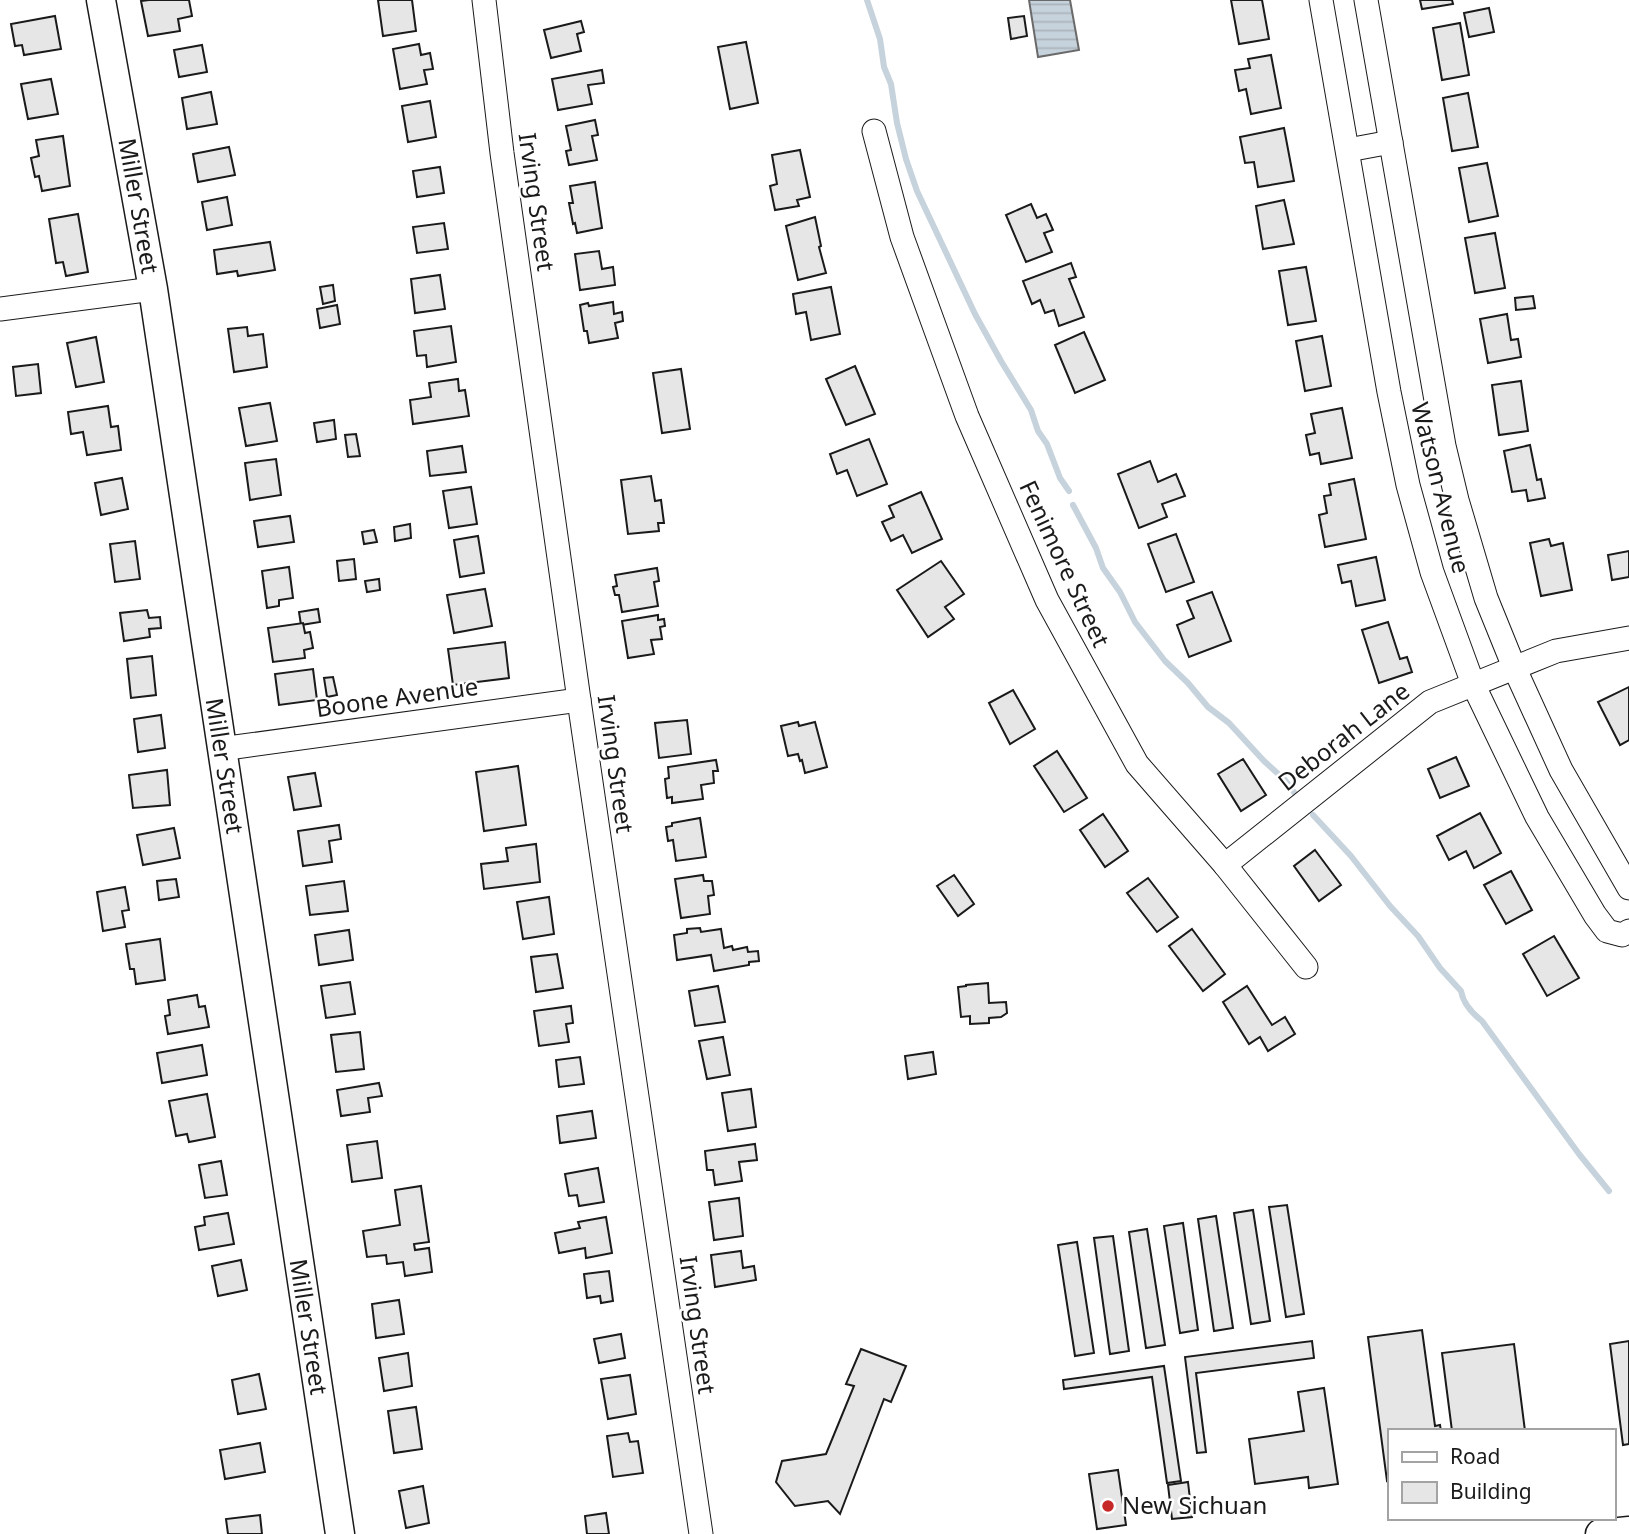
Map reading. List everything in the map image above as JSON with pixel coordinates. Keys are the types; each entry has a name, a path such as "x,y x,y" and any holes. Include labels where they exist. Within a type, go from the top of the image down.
{"main road":[{"name":"Miller Street","path":"101,0 153,289 340,1534"},
{"path":"1600,1534 1629,1531"},
{"path":"1623,1534 1629,1531"}],"street":[{"name":"Irving Street","path":"484,0 502,153 579,700 701,1534"},
{"name":"Watson Avenue","path":"1321,0 1389,392 1408,485 1432,572 1473,684 1537,817 1607,931 1622,935 1629,931"},
{"name":"Watson Avenue","path":"1366,0 1444,446 1486,598 1561,770 1629,888"},
{"name":"Fenimore Street","path":"873,131 902,237 956,386 1047,600 1137,764 1225,865 1306,967"},
{"path":"1348,150 1391,142"},
{"path":"0,309 153,289"},
{"name":"Deborah Lane","path":"1225,865 1430,702 1556,651 1629,638"},
{"name":"Boone Avenue","path":"221,749 579,700"}],"shaded area":[{"path":"1029,0 1070,0 1079,50 1038,57"}],"building":[{"path":"189,0 192,16 178,19 180,31 148,36 141,1"},
{"path":"378,0 412,0 416,31 383,36"},
{"path":"1231,0 1262,0 1269,39 1239,44"},
{"path":"1420,0 1452,0 1453,4 1422,9"},
{"path":"1489,8 1494,32 1469,37 1464,13"},
{"path":"55,16 61,49 24,55 22,45 15,46 11,24"},
{"path":"1024,16 1027,36 1011,39 1008,18"},
{"path":"581,21 584,32 577,34 581,51 551,58 544,30"},
{"path":"1460,23 1469,75 1442,80 1433,28"},
{"path":"746,42 758,103 730,109 718,47"},
{"path":"419,44 421,55 430,53 433,69 424,70 427,84 400,89 393,49"},
{"path":"202,45 207,72 179,77 174,50"},
{"path":"1271,55 1281,108 1251,114 1246,89 1239,91 1235,70 1250,68 1248,59"},
{"path":"602,70 604,83 588,85 592,104 558,110 552,79"},
{"path":"51,79 58,114 28,119 21,84"},
{"path":"211,92 217,124 187,129 182,98"},
{"path":"1468,93 1478,147 1452,151 1443,98"},
{"path":"430,101 436,137 408,142 402,106"},
{"path":"595,120 598,135 592,136 597,160 569,165 566,151 571,150 566,126"},
{"path":"1284,128 1294,181 1258,187 1254,162 1245,163 1240,137"},
{"path":"63,136 70,186 42,191 39,176 35,177 31,158 39,156 36,140"},
{"path":"229,147 235,175 198,182 193,154"},
{"path":"800,150 810,197 797,200 799,206 775,210 770,186 777,184 772,155"},
{"path":"1487,163 1498,216 1469,222 1459,168"},
{"path":"440,167 444,193 417,197 413,171"},
{"path":"595,182 602,228 577,233 569,203 573,203 570,186"},
{"path":"227,197 232,225 207,230 202,202"},
{"path":"1284,200 1294,244 1263,249 1256,206"},
{"path":"1031,204 1037,218 1046,214 1053,230 1044,233 1052,252 1026,262 1006,215"},
{"path":"78,214 88,272 66,276 63,262 56,263 49,219"},
{"path":"815,217 826,273 798,280 786,226"},
{"path":"444,223 448,249 417,253 413,227"},
{"path":"1495,233 1505,288 1475,293 1465,238"},
{"path":"270,242 275,270 238,276 237,271 217,274 214,250"},
{"path":"599,251 602,269 613,267 615,285 580,290 575,254"},
{"path":"1071,263 1076,277 1069,279 1084,317 1059,326 1054,310 1045,313 1040,300 1032,304 1023,281"},
{"path":"1306,267 1316,321 1288,325 1279,271"},
{"path":"440,275 445,309 415,313 411,279"},
{"path":"333,285 335,301 323,304 320,287"},
{"path":"831,287 840,334 811,340 806,312 796,314 793,294"},
{"path":"1533,296 1535,308 1516,310 1515,298"},
{"path":"613,302 614,314 622,312 623,321 615,323 618,338 589,343 580,305"},
{"path":"337,305 340,324 320,328 317,309"},
{"path":"1507,314 1511,340 1518,339 1521,357 1488,363 1480,319"},
{"path":"451,326 456,362 427,367 426,355 417,356 414,331"},
{"path":"247,327 248,336 263,334 267,367 234,372 228,329"},
{"path":"1084,332 1105,380 1075,393 1055,345"},
{"path":"1322,336 1331,386 1305,391 1296,341"},
{"path":"96,337 104,382 76,387 67,343"},
{"path":"38,364 41,393 16,396 13,367"},
{"path":"855,366 875,414 846,425 826,379"},
{"path":"681,369 690,429 662,433 653,373"},
{"path":"458,379 459,391 465,390 469,416 413,424 410,400 431,397 429,383"},
{"path":"1521,381 1528,431 1499,435 1492,385"},
{"path":"270,403 277,441 246,446 239,408"},
{"path":"108,406 111,427 118,426 121,450 87,455 83,432 71,434 68,412"},
{"path":"1342,408 1352,458 1321,464 1319,453 1310,455 1306,435 1315,433 1311,414"},
{"path":"334,420 336,439 317,442 314,423"},
{"path":"356,434 360,456 348,457 345,435"},
{"path":"869,439 887,484 857,496 847,470 837,474 830,454"},
{"path":"1530,445 1537,480 1541,479 1545,498 1528,501 1526,490 1512,492 1504,451"},
{"path":"462,446 466,472 430,476 427,451"},
{"path":"276,459 281,495 250,500 245,463"},
{"path":"1150,461 1158,482 1176,474 1185,496 1162,504 1167,517 1139,528 1118,474"},
{"path":"651,476 655,501 661,500 664,523 658,523 659,531 628,534 621,480"},
{"path":"122,478 128,509 101,515 95,483"},
{"path":"1354,479 1366,539 1325,547 1319,515 1327,513 1324,496 1331,495 1329,484"},
{"path":"471,487 477,524 449,528 443,491"},
{"path":"921,492 942,539 912,553 903,535 891,541 882,522 894,517 889,506"},
{"path":"290,516 294,542 258,547 254,521"},
{"path":"410,524 411,538 395,541 394,527"},
{"path":"374,530 377,542 364,544 362,532"},
{"path":"1176,534 1194,582 1166,592 1148,544"},
{"path":"478,536 484,573 460,577 454,540"},
{"path":"1549,539 1551,546 1563,543 1572,590 1541,596 1530,543"},
{"path":"135,541 140,579 115,582 110,544"},
{"path":"1629,551 1629,577 1612,580 1608,555"},
{"path":"1376,557 1385,600 1356,606 1351,581 1342,583 1338,565"},
{"path":"354,559 356,579 339,581 337,561"},
{"path":"941,561 964,594 945,607 954,619 928,637 897,590"},
{"path":"289,567 293,598 279,600 279,606 267,608 262,571"},
{"path":"657,568 659,581 654,582 658,606 622,612 619,595 615,595 613,587 617,586 615,575"},
{"path":"379,579 380,590 367,592 365,581"},
{"path":"485,589 492,626 454,633 447,595"},
{"path":"1212,592 1231,641 1189,657 1177,625 1194,618 1187,601"},
{"path":"318,609 320,622 301,625 299,612"},
{"path":"147,610 149,618 160,617 161,628 149,629 150,637 124,641 120,613"},
{"path":"658,615 658,620 664,619 665,626 660,627 662,639 651,640 654,654 628,658 622,621"},
{"path":"1388,622 1400,659 1407,657 1412,672 1379,683 1362,630"},
{"path":"303,623 305,633 310,632 313,648 304,650 305,658 273,662 268,628"},
{"path":"505,642 509,678 453,685 448,649"},
{"path":"152,656 156,695 131,698 127,659"},
{"path":"313,669 317,700 279,705 275,674"},
{"path":"333,677 337,695 327,697 324,678"},
{"path":"1629,687 1629,740 1620,745 1598,702"},
{"path":"1013,690 1035,729 1010,744 989,703"},
{"path":"161,715 165,748 138,752 134,719"},
{"path":"687,720 691,754 659,758 655,723"},
{"path":"798,722 799,726 815,722 827,767 805,773 798,754 788,756 781,726"},
{"path":"1057,751 1087,798 1064,812 1034,766"},
{"path":"1456,757 1469,786 1440,798 1428,769"},
{"path":"1243,759 1266,795 1241,811 1218,774"},
{"path":"716,760 718,771 713,771 714,783 701,785 703,799 672,803 672,797 667,798 665,779 669,778 668,767"},
{"path":"518,766 526,825 484,831 476,772"},
{"path":"167,770 170,805 133,808 129,775"},
{"path":"315,773 321,806 294,810 288,777"},
{"path":"1480,813 1501,853 1474,868 1466,851 1449,860 1437,836"},
{"path":"1103,814 1128,851 1105,867 1080,830"},
{"path":"700,818 706,857 676,861 673,840 668,841 666,827 672,826 672,823"},
{"path":"339,825 341,839 329,841 332,862 303,866 298,831"},
{"path":"174,828 180,858 143,865 137,835"},
{"path":"536,844 540,882 484,889 481,864 508,861 506,848"},
{"path":"1315,850 1341,885 1319,901 1294,866"},
{"path":"1511,871 1532,910 1506,924 1484,885"},
{"path":"703,875 704,881 712,881 714,895 708,896 710,914 681,918 675,879"},
{"path":"954,875 974,904 958,916 937,886"},
{"path":"1148,878 1178,917 1157,932 1127,893"},
{"path":"176,879 179,897 159,900 157,881"},
{"path":"344,881 348,911 310,915 306,886"},
{"path":"125,887 129,910 122,911 125,927 103,931 97,892"},
{"path":"549,897 554,934 523,939 517,902"},
{"path":"700,928 701,932 721,929 724,948 732,946 733,950 747,947 748,952 758,951 759,961 714,971 711,955 677,960 674,935 687,933 687,929"},
{"path":"1192,929 1225,974 1203,991 1169,946"},
{"path":"349,930 353,960 319,965 315,935"},
{"path":"1554,936 1579,978 1547,996 1523,954"},
{"path":"160,939 165,980 136,984 134,969 130,969 126,944"},
{"path":"557,954 563,988 536,992 531,957"},
{"path":"350,982 355,1014 326,1018 321,986"},
{"path":"988,983 989,1003 1006,1002 1007,1013 1001,1017 989,1018 989,1023 970,1024 970,1016 961,1017 958,987"},
{"path":"718,986 725,1022 695,1026 689,991"},
{"path":"1247,986 1272,1025 1285,1017 1295,1034 1268,1051 1260,1037 1249,1044 1223,1002"},
{"path":"197,995 199,1007 205,1006 209,1027 168,1034 165,1016 170,1015 168,1000"},
{"path":"571,1006 573,1023 566,1024 569,1042 539,1046 534,1011"},
{"path":"360,1032 364,1069 336,1072 331,1035"},
{"path":"723,1037 730,1075 707,1079 699,1041"},
{"path":"202,1045 207,1075 162,1083 157,1053"},
{"path":"933,1052 936,1074 908,1079 905,1056"},
{"path":"580,1057 584,1084 559,1087 556,1060"},
{"path":"379,1083 382,1096 368,1098 370,1112 341,1116 337,1090"},
{"path":"751,1089 756,1127 728,1131 722,1093"},
{"path":"207,1094 215,1137 189,1142 187,1134 176,1136 169,1101"},
{"path":"592,1111 596,1138 560,1143 557,1116"},
{"path":"377,1141 382,1178 352,1182 347,1145"},
{"path":"755,1144 757,1160 739,1162 742,1181 715,1185 713,1170 707,1170 705,1151"},
{"path":"221,1161 227,1195 205,1198 199,1165"},
{"path":"598,1168 604,1202 579,1206 577,1195 569,1196 565,1174"},
{"path":"421,1186 429,1242 414,1244 415,1250 429,1248 432,1272 405,1276 403,1262 387,1264 386,1255 367,1257 363,1231 400,1225 395,1190"},
{"path":"739,1198 743,1236 714,1240 709,1202"},
{"path":"1287,1205 1304,1314 1286,1317 1269,1207"},
{"path":"1253,1210 1270,1321 1251,1324 1234,1213"},
{"path":"228,1213 234,1244 199,1250 195,1227 205,1225 204,1217"},
{"path":"1216,1216 1233,1328 1214,1331 1198,1219"},
{"path":"606,1217 612,1253 586,1258 585,1248 559,1253 555,1233 580,1228 578,1222"},
{"path":"1183,1223 1198,1330 1180,1333 1164,1226"},
{"path":"1147,1229 1165,1345 1146,1348 1129,1232"},
{"path":"1113,1236 1129,1351 1110,1354 1094,1238"},
{"path":"1077,1242 1094,1353 1075,1356 1058,1245"},
{"path":"741,1251 743,1268 754,1266 756,1280 715,1287 711,1255"},
{"path":"241,1260 247,1290 218,1296 212,1266"},
{"path":"609,1271 613,1301 601,1303 600,1296 587,1298 584,1274"},
{"path":"399,1300 404,1334 376,1338 372,1304"},
{"path":"1422,1330 1435,1426 1440,1425 1441,1429 1388,1429 1387,1481 1368,1337"},
{"path":"621,1334 625,1358 599,1363 594,1339"},
{"path":"1312,1341 1314,1358 1196,1373 1206,1452 1197,1453 1185,1357"},
{"path":"1629,1341 1629,1444 1623,1445 1610,1344"},
{"path":"1514,1344 1525,1429 1452,1429 1442,1353"},
{"path":"861,1349 906,1366 891,1402 884,1399 840,1514 828,1501 795,1506 776,1482 782,1461 826,1454 854,1386 846,1384"},
{"path":"408,1353 412,1386 384,1391 379,1358"},
{"path":"1164,1366 1181,1481 1167,1483 1152,1377 1064,1389 1063,1380"},
{"path":"259,1374 266,1409 238,1414 232,1380"},
{"path":"630,1375 636,1414 608,1419 601,1379"},
{"path":"1324,1388 1338,1484 1309,1488 1308,1477 1255,1484 1249,1439 1304,1431 1298,1392"},
{"path":"416,1407 422,1449 394,1453 388,1411"},
{"path":"628,1433 630,1442 638,1441 643,1473 613,1477 607,1436"},
{"path":"260,1443 265,1472 225,1479 220,1450"},
{"path":"1118,1470 1126,1525 1097,1529 1089,1474"},
{"path":"1188,1482 1192,1517 1172,1519 1168,1485"},
{"path":"423,1486 429,1523 406,1528 399,1491"},
{"path":"606,1513 609,1534 587,1534 585,1516"},
{"path":"260,1515 262,1534 228,1534 226,1519"}],"waterway":[{"path":"867,0 880,39 897,123 917,191 975,314 1031,410 1060,478 1069,491"},
{"path":"1073,505 1096,548 1103,568 1120,592 1135,622 1165,661 1208,707 1229,723 1285,780 1299,799"},
{"path":"1313,815 1418,936 1440,968 1461,991 1469,1008 1482,1021 1609,1191"}],"place":[{"name":"New Sichuan","path":"1108,1506"}]}
